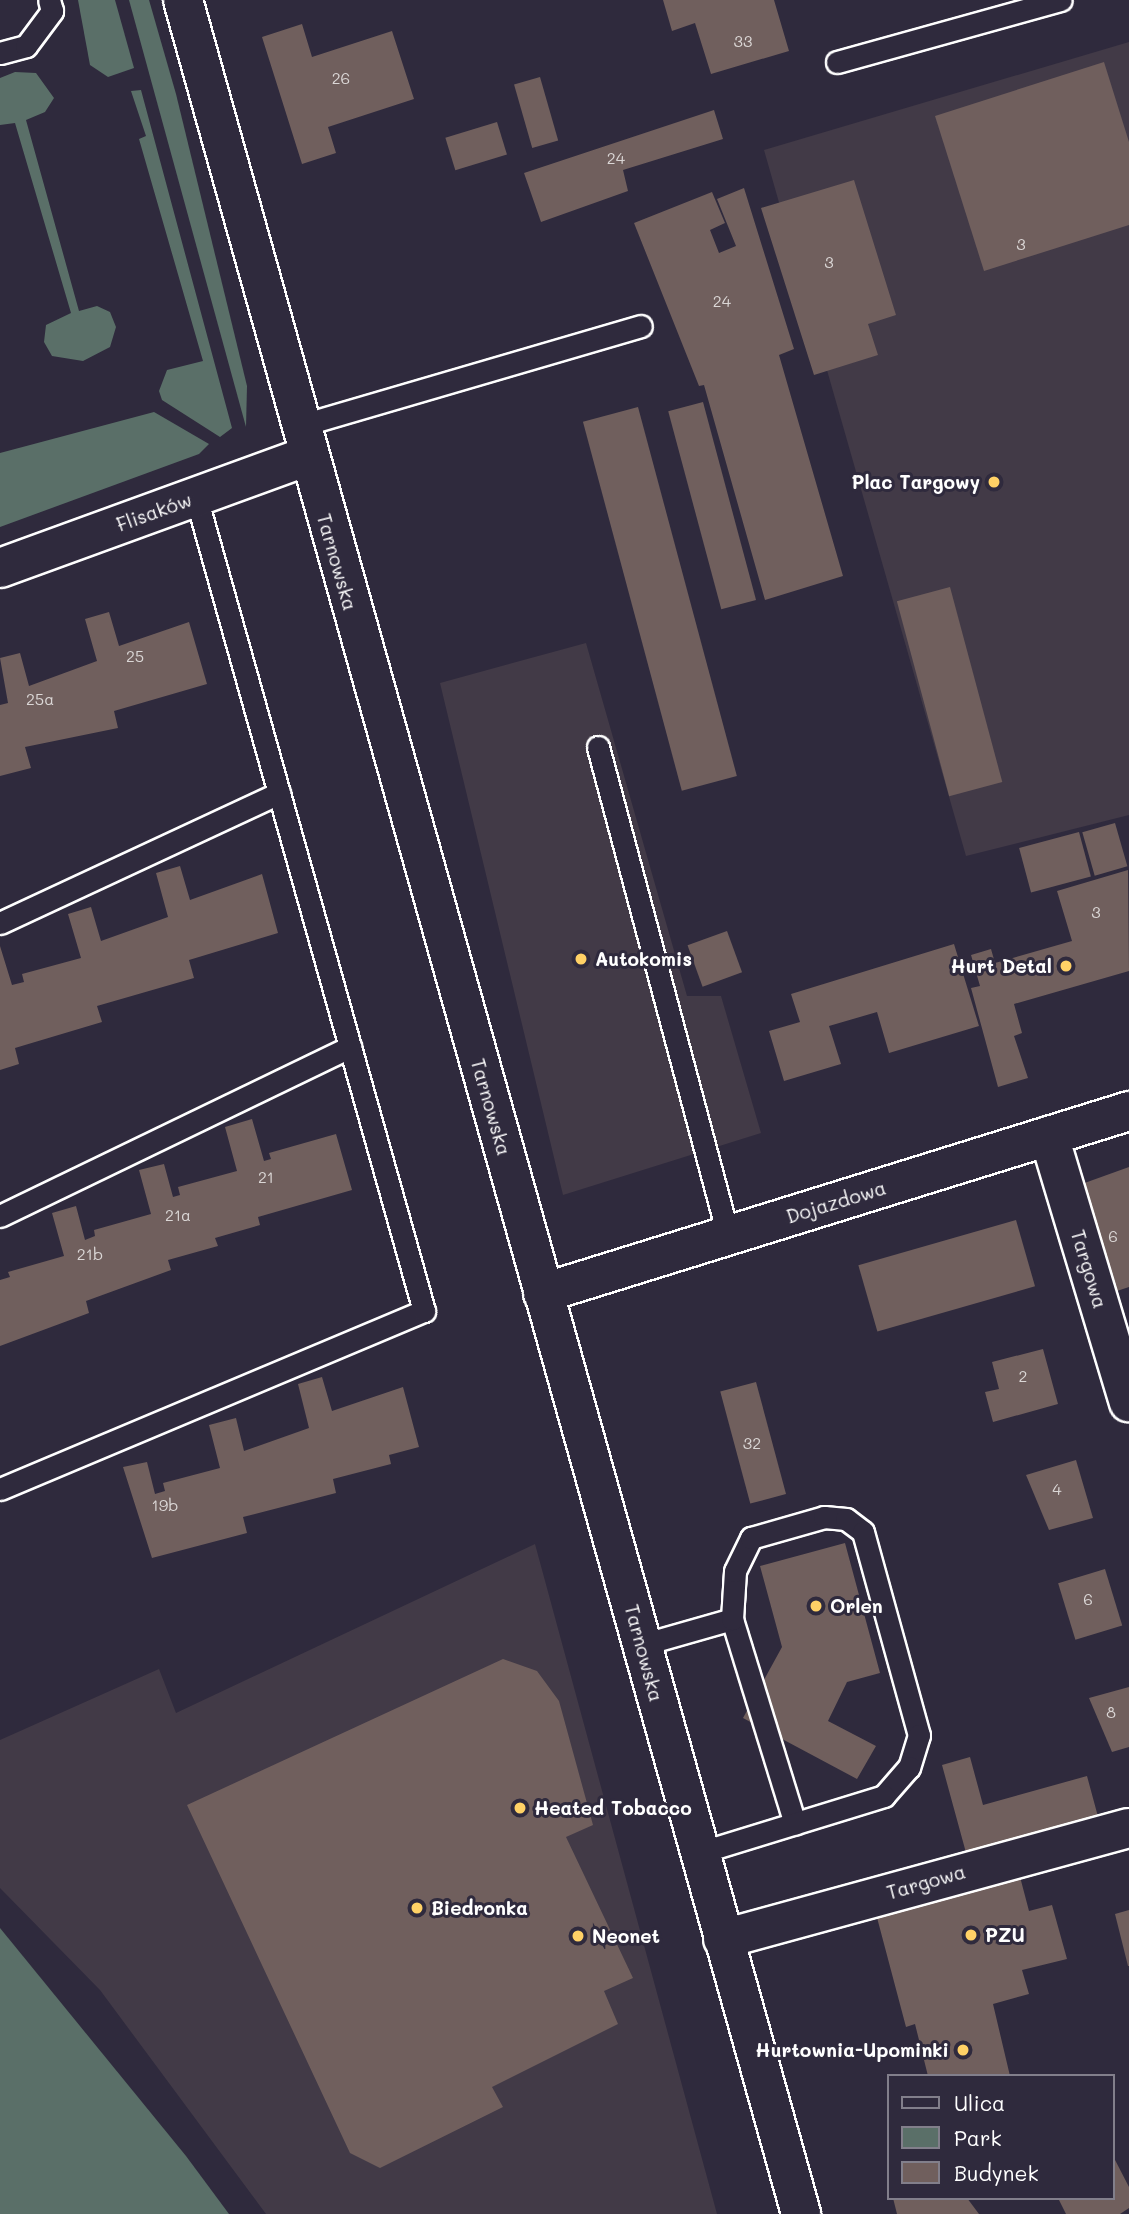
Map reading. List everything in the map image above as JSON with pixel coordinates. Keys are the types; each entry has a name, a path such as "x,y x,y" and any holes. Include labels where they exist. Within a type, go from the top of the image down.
{"main road":[{"name":"Tarnowska","path":"183,0 303,441 801,2214"},
{"name":"Flisaków","path":"0,568 196,497 303,441"},
{"name":"Dojazdowa","path":"543,1293 1129,1111"},
{"name":"Targowa","path":"1049,1136 1129,1402"},
{"name":"Targowa","path":"723,1939 1129,1828"}],"lane":[{"path":"0,53 26,46 52,11 49,0"},
{"path":"837,62 1061,0"},
{"path":"303,441 641,326"},
{"path":"0,1489 424,1311 196,497"},
{"path":"598,747 728,1236"},
{"path":"0,923 279,793"},
{"path":"0,1216 350,1047"},
{"path":"699,1853 795,1824 884,1796 909,1767 919,1735 863,1532 846,1518 824,1517 751,1538 735,1571 732,1619 795,1824"},
{"path":"641,1644 732,1619"}],"shaded area":[{"name":"Plac Targowy","path":"1129,42 1129,815 966,856 764,150"},
{"path":"586,643 687,996 721,996 761,1133 563,1195 440,683"},
{"name":"Biedronka","path":"535,1544 717,2214 266,2214 100,1990 0,1888 0,1740 159,1669 176,1713"}],"green space":[{"path":"78,0 115,0 134,68 108,77 90,65"},
{"path":"129,0 149,0 176,94 247,386 246,427"},
{"path":"15,72 36,73 54,98 45,112 26,120 79,311 97,306 110,312 116,327 110,347 83,361 52,356 44,342 46,325 71,313 15,123 0,125 0,78"},
{"path":"141,90 232,428 220,437 162,400 159,391 167,370 203,361 139,139 146,136 131,91"},
{"path":"154,412 209,444 199,454 0,527 0,453"},
{"path":"0,1928 186,2156 229,2214 0,2214"}],"building":[{"path":"663,0 774,0 789,51 711,74 695,23 672,31"},
{"path":"302,24 312,57 392,31 414,99 328,127 336,153 302,164 262,37"},
{"path":"1104,62 1129,142 1129,225 984,271 935,116"},
{"path":"540,77 558,140 532,148 514,84"},
{"path":"714,110 723,139 623,170 628,191 541,222 524,173"},
{"path":"497,122 507,155 455,170 445,138"},
{"path":"854,180 896,315 868,324 878,355 814,375 761,208"},
{"path":"744,188 794,349 779,355 843,576 765,600 704,385 699,386 634,223 712,192 725,223 710,230 719,253 736,246 717,199"},
{"path":"703,402 756,600 721,609 668,411"},
{"path":"638,407 737,776 682,791 583,422"},
{"path":"950,587 1002,782 949,796 897,601"},
{"path":"109,612 119,646 189,622 207,684 114,711 118,728 25,747 31,768 0,776 0,705 8,703 0,658 20,653 29,686 97,661 85,619"},
{"path":"1115,823 1127,866 1095,876 1082,832"},
{"path":"1079,832 1091,876 1031,892 1019,848"},
{"path":"180,866 190,900 262,874 278,933 189,960 194,978 97,1006 102,1022 15,1048 19,1064 0,1070 0,946 12,985 24,982 22,974 81,958 68,914 91,907 101,941 168,917 156,873"},
{"path":"1128,870 1129,971 1014,1004 1022,1033 1014,1036 1028,1078 998,1087 971,988 980,986 971,955 991,949 995,963 1072,941 1057,891"},
{"path":"727,931 742,972 703,987 688,945"},
{"path":"954,944 979,1026 889,1053 877,1012 829,1026 841,1064 784,1081 769,1031 800,1022 791,994"},
{"path":"252,1119 264,1161 271,1159 269,1153 336,1134 352,1190 258,1217 260,1225 215,1238 218,1246 168,1260 171,1270 86,1301 89,1313 0,1346 0,1280 10,1277 8,1272 64,1256 52,1213 76,1206 85,1240 95,1236 94,1230 151,1214 139,1170 164,1164 173,1197 180,1195 178,1187 237,1171 225,1127"},
{"path":"1129,1167 1129,1287 1117,1291 1079,1185"},
{"path":"1016,1220 1035,1286 877,1332 858,1265"},
{"path":"1043,1349 1058,1404 993,1422 985,1392 999,1389 992,1362"},
{"path":"322,1377 332,1411 403,1387 419,1447 389,1455 391,1464 333,1479 336,1493 243,1517 247,1533 152,1558 123,1467 147,1462 155,1494 165,1491 163,1483 220,1468 209,1425 236,1418 244,1451 309,1428 298,1384"},
{"path":"756,1382 786,1494 750,1504 720,1392"},
{"path":"1076,1460 1093,1518 1049,1530 1026,1475"},
{"path":"845,1543 880,1673 847,1682 828,1721 876,1746 857,1779 743,1718 782,1647 760,1566"},
{"path":"1105,1569 1122,1625 1075,1640 1058,1583"},
{"name":"Biedronka","path":"503,1659 537,1671 559,1701 593,1825 566,1837 633,1978 604,1991 618,2024 492,2087 503,2107 380,2168 350,2153 187,1805"},
{"path":"1129,1687 1129,1747 1112,1752 1089,1698"},
{"path":"970,1757 983,1805 1087,1776 1100,1824 968,1860 942,1765"},
{"name":"PZU","path":"1019,1873 1029,1911 1052,1905 1067,1959 1022,1970 1029,1994 993,2004 1010,2074 928,2074 915,2024 906,2027 875,1910"},
{"path":"1129,1910 1129,1966 1128,1966 1115,1914"},
{"path":"1115,2160 1129,2187 1129,2208 1120,2214 1066,2214 1059,2200 1115,2200"},
{"path":"894,2200 968,2200 979,2214 897,2214"}],"place":[{"name":"Plac Targowy","path":"994,482"},
{"name":"Autokomis","path":"581,959"},
{"name":"Hurt Detal","path":"1066,966"},
{"name":"Orlen","path":"816,1606"},
{"name":"Heated Tobacco","path":"520,1808"},
{"name":"Biedronka","path":"417,1908"},
{"name":"PZU","path":"971,1935"},
{"name":"Neonet","path":"578,1936"},
{"name":"Hurtownia-Upominki","path":"963,2050"}]}
